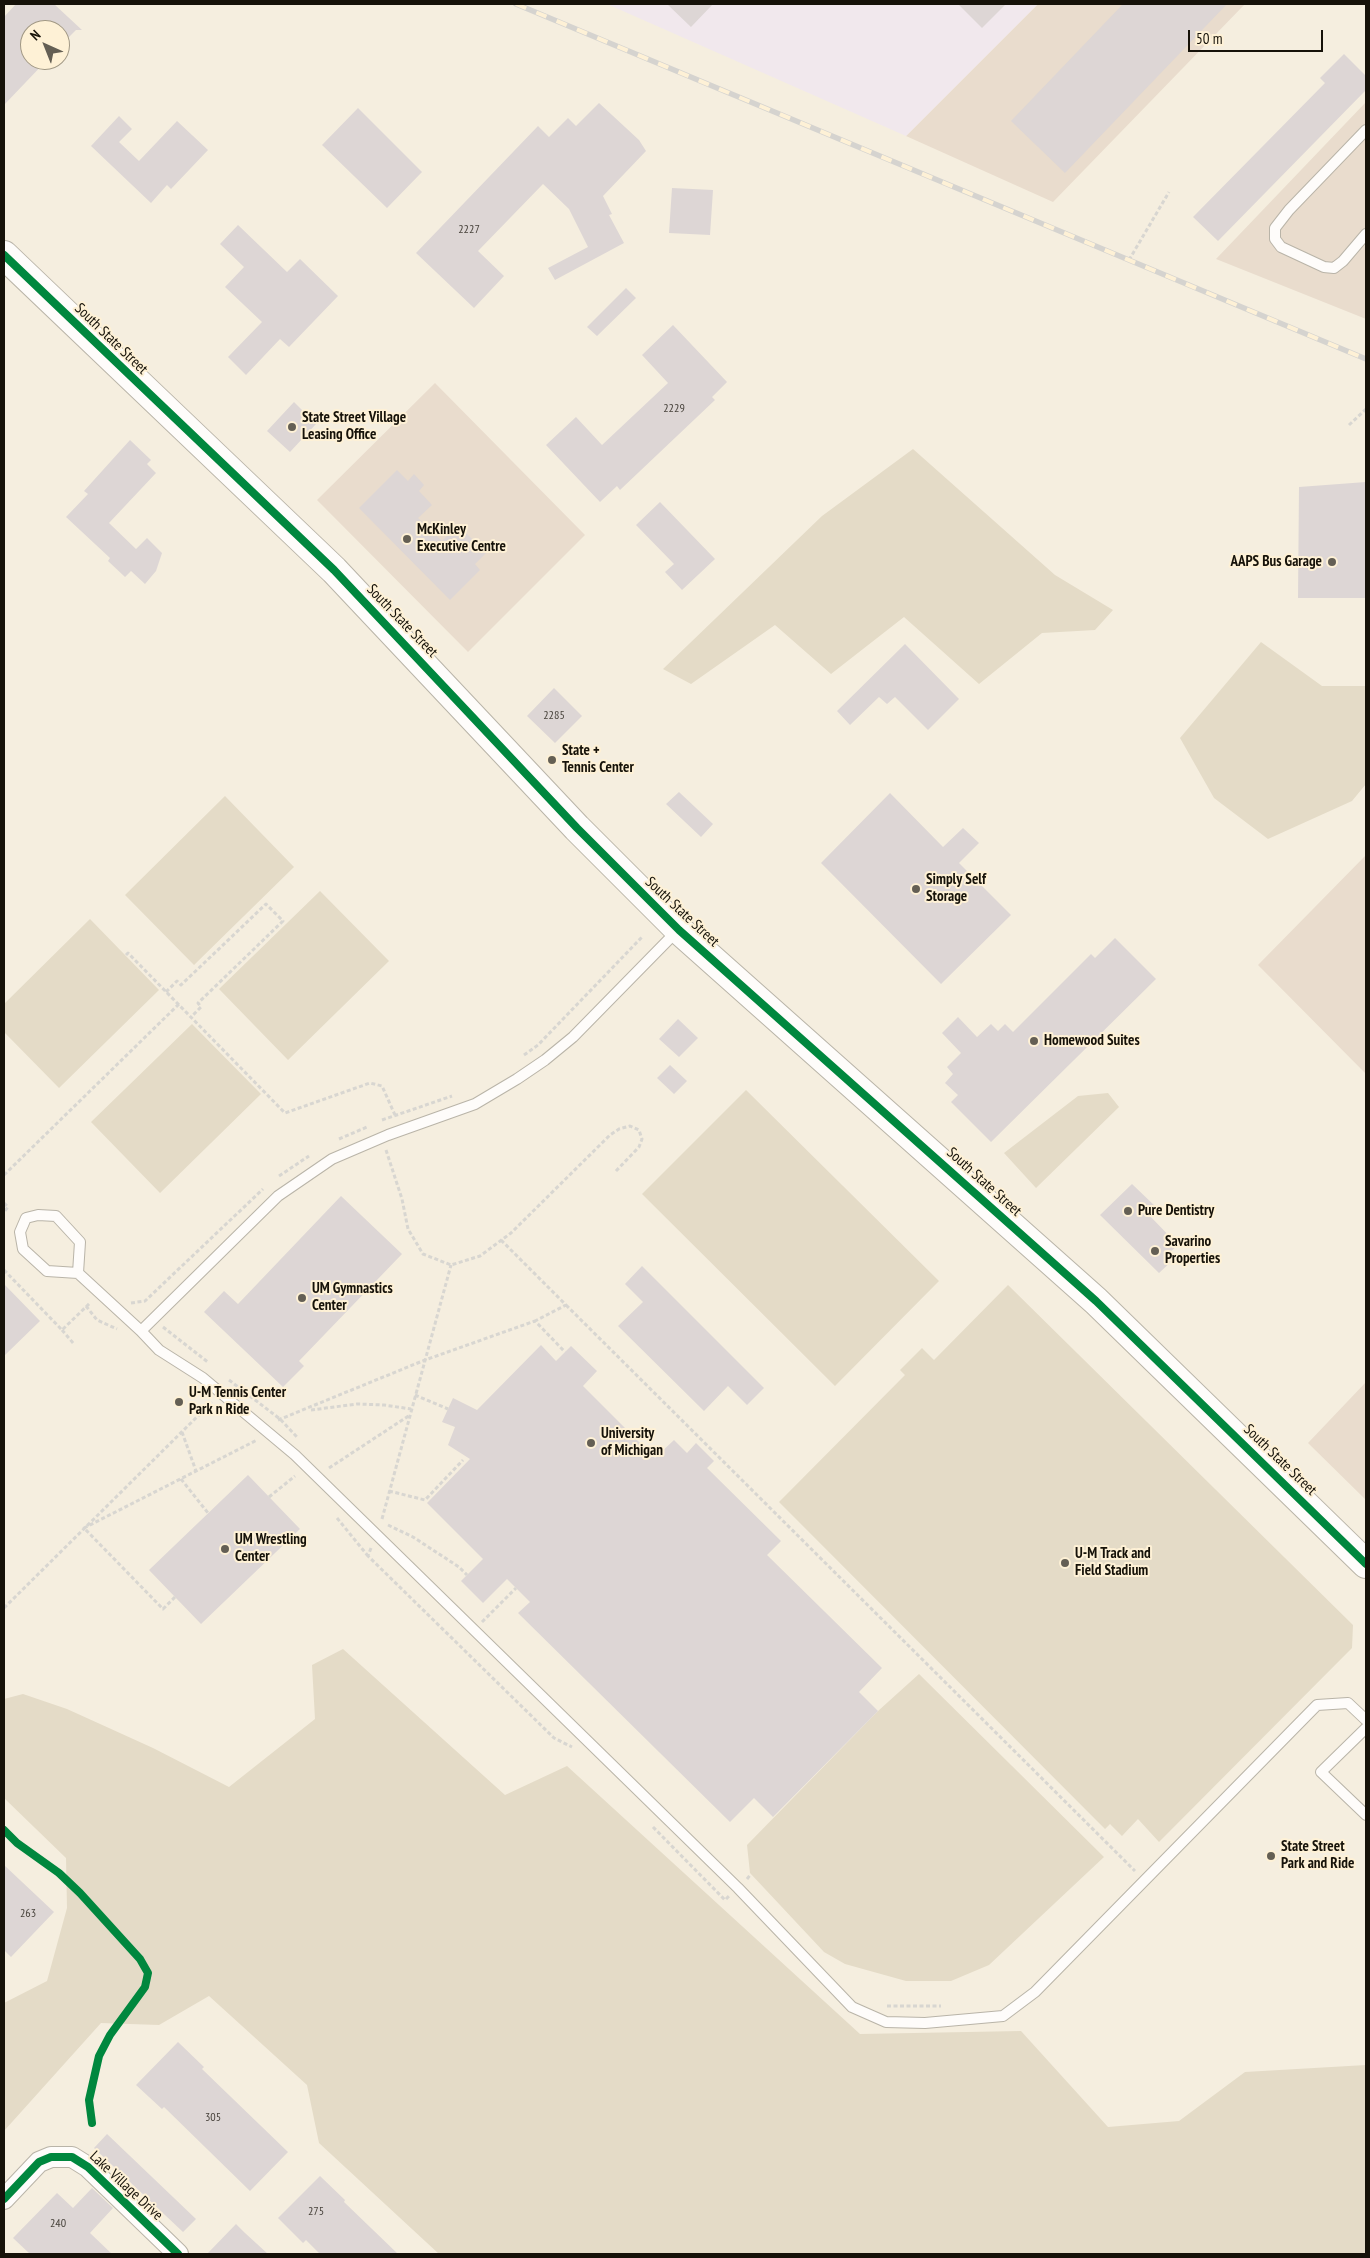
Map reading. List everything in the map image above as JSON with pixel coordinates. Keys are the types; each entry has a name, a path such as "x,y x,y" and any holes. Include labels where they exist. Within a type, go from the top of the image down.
{"main road":[{"name":"South State Street","path":"4,256 334,570 577,828 679,930 1096,1301 1366,1564"}],"street":[{"name":"Lake Village Drive","path":"4,2199 39,2162 51,2157 72,2157 88,2167 178,2254"}],"lane":[{"path":"1366,130 1289,210 1275,228 1275,239 1281,247 1324,267 1334,268 1343,261 1366,234"},
{"path":"141,1331 278,1196 332,1159 382,1137 475,1104 545,1060 573,1037 679,930"},
{"path":"78,1273 80,1242 56,1216 38,1215 26,1218 20,1232 23,1249 47,1272 78,1273 159,1350 203,1378 268,1431 376,1532 738,1888 852,2007 886,2022 925,2023 1002,2016 1035,1992 1317,1705 1348,1703 1366,1720"},
{"path":"1366,1728 1321,1772 1366,1815"}],"path":[{"path":"1129,260 1169,192"},
{"path":"1349,425 1366,409"},
{"path":"166,992 177,981 181,985 266,904 283,921 198,1003 202,1007 191,1017"},
{"path":"126,955 128,953 179,1004 228,1058 285,1113 370,1083 382,1086 395,1115"},
{"path":"4,1175 179,1004"},
{"path":"382,1137 402,1199 408,1228 423,1254 451,1265 480,1256 501,1240 610,1135 619,1129 630,1126 639,1130 642,1139 639,1147 615,1172"},
{"path":"4,1203 8,1207 4,1212"},
{"path":"501,1240 1135,1871"},
{"path":"368,1556 389,1491 451,1265"},
{"path":"4,1270 74,1344"},
{"path":"62,1330 99,1294"},
{"path":"124,1297 213,1366"},
{"path":"86,1306 97,1320 124,1332"},
{"path":"84,1528 258,1439 280,1419 425,1360 535,1321 566,1306"},
{"path":"535,1321 565,1352"},
{"path":"228,1379 280,1419 301,1440"},
{"path":"415,1395 448,1409"},
{"path":"205,1397 220,1408"},
{"path":"4,1608 212,1402"},
{"path":"303,1411 357,1404 412,1409"},
{"path":"329,1468 410,1415"},
{"path":"182,1432 196,1471"},
{"path":"251,1433 264,1445"},
{"path":"389,1491 424,1500 463,1460"},
{"path":"322,1461 336,1474"},
{"path":"289,1470 301,1482"},
{"path":"269,1497 295,1476"},
{"path":"181,1479 208,1512"},
{"path":"375,1512 401,1538"},
{"path":"333,1514 368,1556 554,1738 577,1749"},
{"path":"387,1525 413,1537 459,1567 467,1575"},
{"path":"84,1528 163,1609 175,1597"},
{"path":"459,1646 516,1588"},
{"path":"477,1614 484,1620"},
{"path":"651,1825 725,1900 746,1880 753,1887"},
{"path":"1128,1878 1142,1864"},
{"path":"881,2006 950,2006"}],"shaded area":[{"path":"607,4 1038,4 906,136"},
{"path":"1038,4 1245,4 1053,202 906,136"},
{"path":"1366,102 1366,319 1216,259"},
{"path":"435,383 585,535 468,652 317,500"},
{"path":"913,449 1055,575 1113,610 1095,630 1042,633 979,684 904,617 831,674 775,625 691,684 663,669 822,516"},
{"path":"1261,642 1322,686 1366,686 1366,784 1352,801 1268,839 1214,798 1180,738"},
{"path":"225,796 294,867 194,965 125,895"},
{"path":"1366,855 1366,1074 1258,965"},
{"path":"320,891 389,961 288,1060 219,989"},
{"path":"90,919 159,990 59,1088 4,1032 4,1004"},
{"path":"192,1024 261,1094 160,1193 91,1122"},
{"path":"746,1090 939,1281 835,1386 642,1194"},
{"path":"1108,1093 1119,1107 1036,1188 1004,1153 1078,1096"},
{"name":"U-M Track and Field Stadium","path":"1008,1285 1353,1625 1352,1648 1159,1842 1138,1819 1122,1836 1110,1824 1105,1829 779,1502 905,1375 900,1370 922,1348 934,1360"},
{"path":"1366,1382 1366,1500 1308,1443"},
{"path":"343,1649 505,1795 567,1766 860,2034 1021,2031 1108,2127 1179,2121 1245,2072 1366,2065 1366,2254 439,2254 319,2143 307,2085 209,1996 159,2025 101,2023 4,2131 4,2003 47,1981 67,1908 66,1858 4,1798 4,1699 23,1694 67,1709 153,1748 229,1787 315,1719 312,1665"},
{"path":"919,1674 1104,1857 989,1965 951,1981 906,1981 845,1964 824,1952 750,1873 747,1845 878,1711"}],"building":[{"path":"16,4 54,4 82,30 76,30 70,36 70,20 20,20 20,70 37,70 4,105 4,17"},
{"path":"667,4 713,4 691,27"},
{"path":"958,4 1006,4 982,28"},
{"path":"1123,4 1227,4 1065,173 1011,121"},
{"path":"1344,54 1366,76 1366,90 1218,241 1193,217 1325,83 1320,78"},
{"path":"599,103 639,140 646,151 603,196 612,214 609,215 624,243 555,280 548,268 588,247 569,209 543,184 478,251 504,276 474,308 416,253 538,126 549,137 568,118 576,126"},
{"path":"358,108 422,172 387,208 322,145"},
{"path":"119,116 132,129 119,142 139,161 177,121 208,150 171,189 167,185 151,203 91,146"},
{"path":"672,188 713,190 710,235 669,233"},
{"path":"238,225 287,272 300,259 338,296 289,347 280,339 246,375 228,357 262,322 225,287 244,267 220,244"},
{"path":"626,288 636,298 597,336 587,327"},
{"path":"673,325 727,382 712,397 715,400 620,490 617,486 600,502 546,445 576,417 602,445 668,383 642,355"},
{"name":"State Street Village Leasing Office","path":"294,402 316,424 290,452 267,431"},
{"path":"130,440 151,460 147,464 156,473 109,523 136,549 147,538 162,553 156,571 145,584 131,571 125,577 108,561 110,558 66,517 88,494 84,491"},
{"name":"McKinley Executive Centre","path":"397,470 408,481 414,474 424,485 419,491 432,505 418,518 442,541 458,525 486,553 475,564 480,570 450,600 359,508"},
{"name":"AAPS Bus Garage","path":"1366,482 1366,598 1298,598 1299,487"},
{"path":"660,502 715,559 682,590 665,572 674,564 636,525"},
{"path":"905,644 959,699 928,730 895,697 887,704 879,697 850,725 837,711"},
{"path":"554,688 582,716 555,743 527,716"},
{"path":"679,792 713,824 701,837 666,804"},
{"name":"Simply Self Storage","path":"890,793 943,847 963,828 979,843 959,863 1011,915 941,984 821,863"},
{"name":"Homewood Suites","path":"1115,938 1156,979 991,1142 951,1102 958,1095 945,1083 953,1074 947,1067 961,1053 942,1033 958,1017 977,1037 991,1024 998,1031 1005,1024 1013,1032 1091,954 1095,958"},
{"path":"678,1019 698,1038 679,1057 659,1039"},
{"path":"670,1065 687,1081 674,1094 657,1078"},
{"path":"1132,1184 1156,1207 1148,1214 1178,1245 1168,1254 1173,1260 1159,1273 1100,1215"},
{"name":"UM Gymnastics Center","path":"341,1196 402,1254 299,1361 304,1366 283,1387 204,1312 224,1291 238,1304"},
{"path":"642,1266 764,1388 747,1405 728,1386 704,1411 618,1326 643,1302 625,1284"},
{"path":"4,1284 40,1321 4,1356"},
{"path":"541,1345 556,1361 571,1346 597,1371 583,1386 655,1458 674,1440 687,1453 696,1443 714,1461 707,1468 781,1541 767,1555 882,1668 859,1692 878,1711 773,1817 754,1798 730,1822 518,1613 530,1602 507,1579 483,1603 461,1581 483,1559 427,1503 470,1459 448,1445 455,1427 442,1422 453,1398 477,1410"},
{"name":"UM Wrestling Center","path":"248,1475 300,1529 201,1624 149,1570"},
{"path":"4,1865 54,1912 11,1957 4,1950"},
{"path":"178,2042 204,2067 202,2069 288,2152 250,2191 164,2107 162,2109 136,2085"},
{"path":"107,2134 196,2219 183,2232 94,2148"},
{"path":"320,2176 398,2254 320,2254 306,2240 303,2243 278,2218"},
{"path":"92,2188 113,2208 90,2233 112,2254 30,2254 13,2238 57,2193 73,2208"},
{"path":"236,2224 245,2233 268,2254 207,2254"}],"railway":[{"path":"516,4 1366,359"}],"cycle path":[{"path":"4,255 334,570 577,828 679,930 1096,1301 1366,1564"},
{"path":"4,1830 17,1843 59,1873 80,1893 140,1959 148,1973 145,1987 110,2035 99,2056 89,2100 92,2123"},
{"path":"4,2199 39,2162 51,2157 72,2157 88,2167 178,2254"}],"place":[{"name":"State Street Village Leasing Office","path":"292,427"},
{"name":"McKinley Executive Centre","path":"407,539"},
{"name":"AAPS Bus Garage","path":"1332,562"},
{"name":"State + Tennis Center","path":"552,760"},
{"name":"Simply Self Storage","path":"916,889"},
{"name":"Homewood Suites","path":"1034,1041"},
{"name":"Pure Dentistry","path":"1128,1211"},
{"name":"Savarino Properties","path":"1155,1251"},
{"name":"UM Gymnastics Center","path":"302,1298"},
{"name":"U-M Tennis Center Park n Ride","path":"179,1402"},
{"name":"University of Michigan","path":"591,1443"},
{"name":"UM Wrestling Center","path":"225,1549"},
{"name":"U-M Track and Field Stadium","path":"1065,1563"},
{"name":"State Street Park and Ride","path":"1271,1856"}]}
